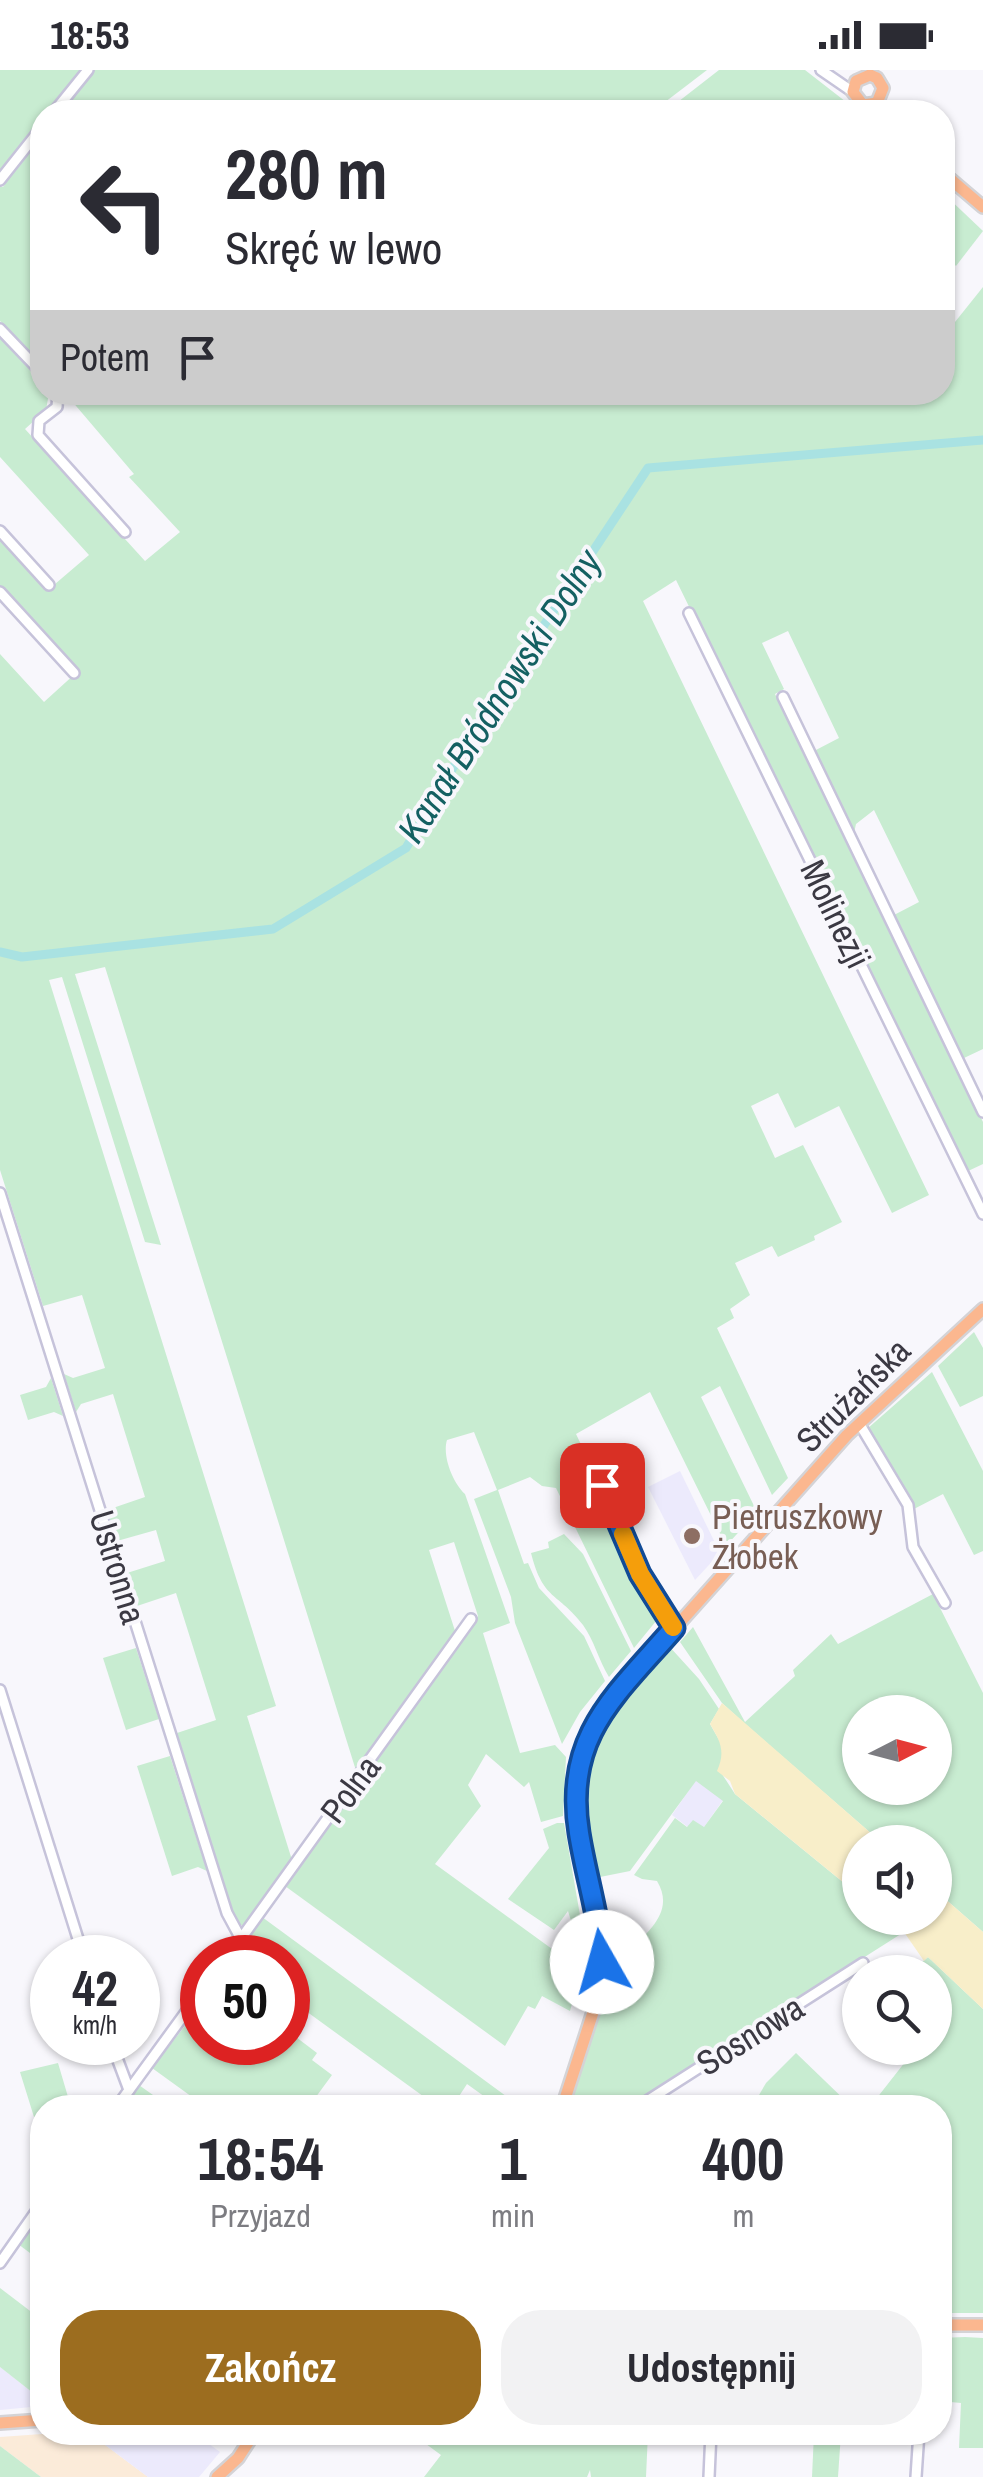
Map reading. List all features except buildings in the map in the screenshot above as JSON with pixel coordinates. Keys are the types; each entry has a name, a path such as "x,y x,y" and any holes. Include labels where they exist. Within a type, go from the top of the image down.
{"main road":[{"path":"859,100 853,92 856,81 869,72 883,88 882,100"},
{"path":"955,183 983,207"},
{"name":"Strużańska","path":"566,2095 598,1997 602,1962 600,1930 575,1804 582,1748 618,1692 859,1423 983,1309"},
{"path":"952,2325 983,2325"},
{"path":"0,2424 30,2421"},
{"path":"217,2477 248,2445"}],"street":[{"path":"64,100 88,70"},
{"path":"821,70 853,92"},
{"path":"0,180 30,142"},
{"path":"0,329 30,361"},
{"path":"57,405 39,422 38,436 125,532"},
{"path":"0,531 49,584"},
{"path":"0,592 74,673"},
{"name":"Molinezji","path":"689,614 983,1214"},
{"path":"784,697 983,1112"},
{"name":"Ustronna","path":"0,1193 227,1913 238,1935"},
{"path":"859,1423 908,1505 913,1547 945,1603"},
{"path":"602,1485 640,1574 674,1628"},
{"name":"Polna","path":"244,1935 471,1619"},
{"path":"0,1690 77,1935"},
{"name":"Sosnowa","path":"657,2095 842,1978"},
{"path":"125,2095 180,2020"},
{"path":"120,2065 129,2090"},
{"path":"0,2263 30,2220"},
{"path":"709,2477 710,2445"},
{"path":"916,2477 918,2445"}],"shaded area":[{"name":"Pietruszkowy Żłobek","path":"680,1471 720,1553 695,1580 648,1487"},
{"path":"696,1780 723,1800 704,1827 688,1827 672,1815"},
{"path":"0,2367 30,2391 30,2407 0,2410"},
{"path":"30,2435 30,2445 105,2445 148,2477 41,2477 0,2446 0,2437"},
{"path":"105,2445 210,2445 220,2452 199,2477 148,2477"}],"green space":[{"path":"0,70 81,70 56,100 30,100 30,132 0,170"},
{"path":"93,70 707,70 668,100 69,100"},
{"path":"719,70 805,70 844,100 680,100"},
{"path":"30,149 30,354 0,321 0,186"},
{"path":"955,204 983,231 955,265"},
{"path":"983,287 983,1049 964,1058 894,915 919,902 874,810 856,824 854,833 814,751 839,738 788,631 762,643 784,689 775,694 983,1122 983,1164 966,1172 676,580 643,601 929,1195 892,1213 839,1106 795,1128 778,1093 751,1106 775,1158 803,1145 842,1222 778,1257 772,1246 735,1263 750,1295 730,1309 734,1318 717,1328 788,1478 772,1495 720,1386 701,1397 757,1512 726,1546 650,1392 576,1434 598,1480 590,1493 608,1509 661,1615 634,1648 556,1488 542,1486 530,1477 498,1490 524,1564 528,1563 539,1588 584,1636 605,1681 580,1712 562,1744 515,1623 511,1597 474,1499 497,1490 474,1432 447,1440 450,1469 465,1494 510,1623 483,1633 520,1753 555,1745 566,1757 563,1816 541,1822 529,1782 524,1787 486,1754 468,1785 481,1806 435,1864 581,1970 570,2011 542,1996 535,2009 528,2006 505,2046 285,1886 478,1616 454,1542 429,1550 456,1634 358,1777 105,967 75,974 161,1245 145,1242 62,977 49,980 276,1706 247,1716 292,1860 243,1925 237,1925 177,1733 216,1720 176,1593 137,1606 127,1573 165,1561 156,1530 117,1541 107,1510 145,1497 113,1394 81,1404 76,1412 64,1374 73,1378 105,1368 82,1295 43,1306 0,1170 0,654 44,702 77,672 0,587 0,538 48,590 89,555 0,457 0,337 30,370 30,405 47,405 25,429 145,561 180,532 129,477 134,474 75,405 955,405 955,322"},
{"path":"974,1332 983,1348 983,1396 960,1407 938,1366"},
{"path":"932,1372 983,1471 983,1551 974,1555 943,1494 912,1510 867,1429"},
{"path":"51,1378 63,1416 54,1412 28,1420 20,1395 46,1387"},
{"path":"564,1534 583,1554 631,1651 609,1677 583,1625 546,1588 536,1569 531,1553 549,1548 548,1542"},
{"path":"933,1594 983,1693 983,1932 952,1905 952,1825 862,1825 722,1703 680,1642 693,1627 745,1722 795,1676 793,1670 831,1634 838,1644"},
{"path":"668,1645 699,1679 719,1709 710,1724 722,1745 722,1774 735,1794 842,1881 842,1935 899,1935 868,1955 842,1955 842,1971 648,2095 573,2095 606,1994 608,1936 618,1938 630,1951 652,1928 661,1911 662,1892 657,1881 634,1875 675,1818 687,1827 693,1820 704,1827 723,1801 696,1781 630,1871 595,1878 584,1802 586,1774 605,1726"},
{"path":"136,1648 159,1719 126,1730 103,1658"},
{"path":"170,1756 207,1871 198,1867 172,1876 137,1766"},
{"path":"564,1823 585,1944 577,1940 568,1911 554,1930 508,1899 549,1848 543,1829"},
{"path":"262,1917 287,1935 249,1935"},
{"path":"310,1952 505,2095 482,2095 467,2084 460,2095 421,2095 310,2014"},
{"path":"952,1980 983,2009 983,2313 952,2313 952,2095 879,2095 903,2065 952,2065"},
{"path":"180,2032 180,2065 310,2065 310,2048 317,2053 312,2060 332,2075 317,2095 189,2095 152,2068 160,2065 160,2058"},
{"path":"796,2053 840,2095 759,2095"},
{"path":"59,2065 67,2095 30,2095 30,2104 20,2072"},
{"path":"136,2083 153,2095 129,2095"},
{"path":"30,2228 30,2253 18,2244"},
{"path":"0,2288 30,2311 30,2391 0,2367"},
{"path":"952,2338 983,2338 983,2448 959,2448 961,2403 952,2402"},
{"path":"427,2445 647,2445 646,2477 591,2477 590,2470 587,2477 424,2477 441,2455"},
{"path":"813,2445 840,2445 838,2477 812,2477"},
{"path":"0,2446 41,2477 0,2477"}],"sand":[{"path":"722,1703 862,1825 842,1825 842,1881 735,1794 730,1781 717,1771 721,1746 710,1724"},
{"path":"952,1905 983,1932 983,2009 952,1980 952,1955 920,1955 906,1935 952,1935"}],"waterway":[{"name":"Kanał Bródnowski Dolny","path":"0,952 22,957 273,929 406,848 478,725 648,468 983,440"}],"slow traffic":[{"path":"623,1534 640,1574 673,1627"}],"place":[{"name":"Pietruszkowy Żłobek","path":"692,1536"}],"route":[{"path":"602,1485 640,1574 674,1628 598,1718 582,1748 576,1775 579,1834 600,1930 602,1962"}]}
